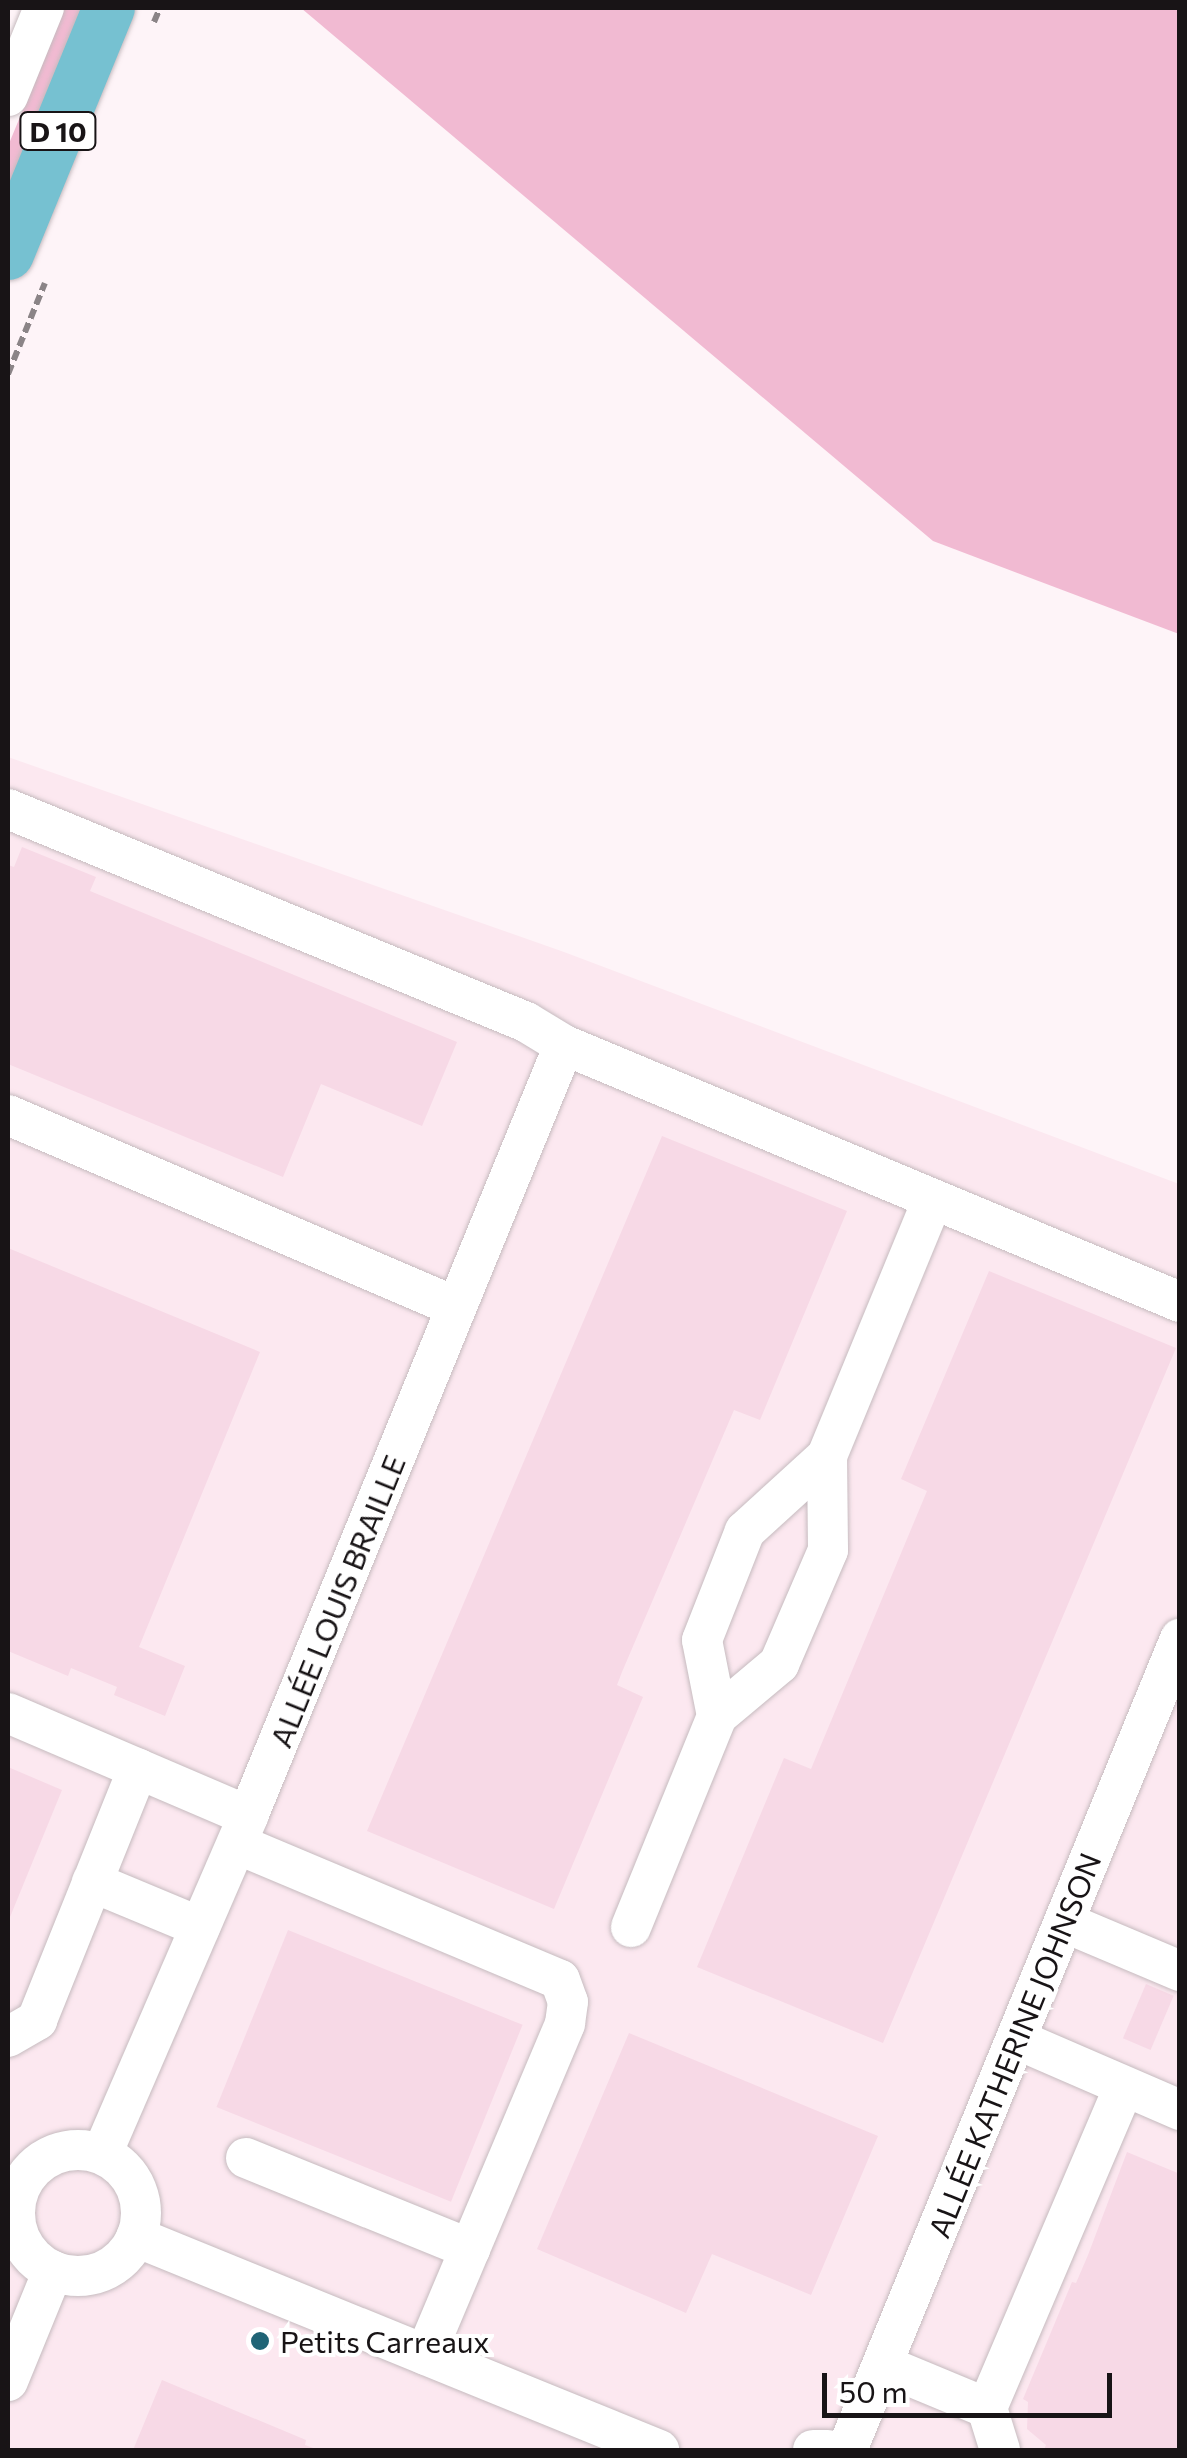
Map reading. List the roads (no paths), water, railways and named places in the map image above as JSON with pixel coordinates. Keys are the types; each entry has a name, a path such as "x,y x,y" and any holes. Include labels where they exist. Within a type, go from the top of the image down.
{"main road":[{"name":"D 10","path":"8,254 109,8"}],"street":[{"path":"8,96 44,8"},
{"path":"8,809 526,1022 564,1046 1180,1302"},
{"name":"ALLÉE LOUIS BRAILLE","path":"102,2154 242,1830 564,1046"},
{"path":"8,1116 458,1307"},
{"path":"631,1927 717,1716 779,1664 828,1550 826,1456 932,1201"},
{"path":"717,1716 702,1640 745,1531 826,1456"},
{"name":"ALLÉE KATHERINE JOHNSON","path":"847,2450 1064,1922 1171,1687 1180,1640"},
{"path":"8,1713 138,1769 242,1830 560,1980 568,2002 565,2024 426,2355"},
{"path":"8,2037 37,2020 138,1769"},
{"path":"92,1882 200,1927"},
{"path":"1064,1922 1180,1971"},
{"path":"1016,2040 1180,2110"},
{"path":"1000,2450 987,2408 1124,2086"},
{"path":"78,2149 102,2154 124,2169 136,2188 142,2214 136,2237 123,2258 102,2272 80,2276 53,2271 32,2256 19,2237 13,2186 54,2154 78,2149"},
{"path":"246,2158 470,2250"},
{"path":"136,2237 660,2450"},
{"path":"8,2381 53,2271"},
{"path":"883,2365 987,2408"},
{"path":"812,2450 828,2450"}],"place":[{"name":"Petits Carreaux","path":"260,2341"}]}
